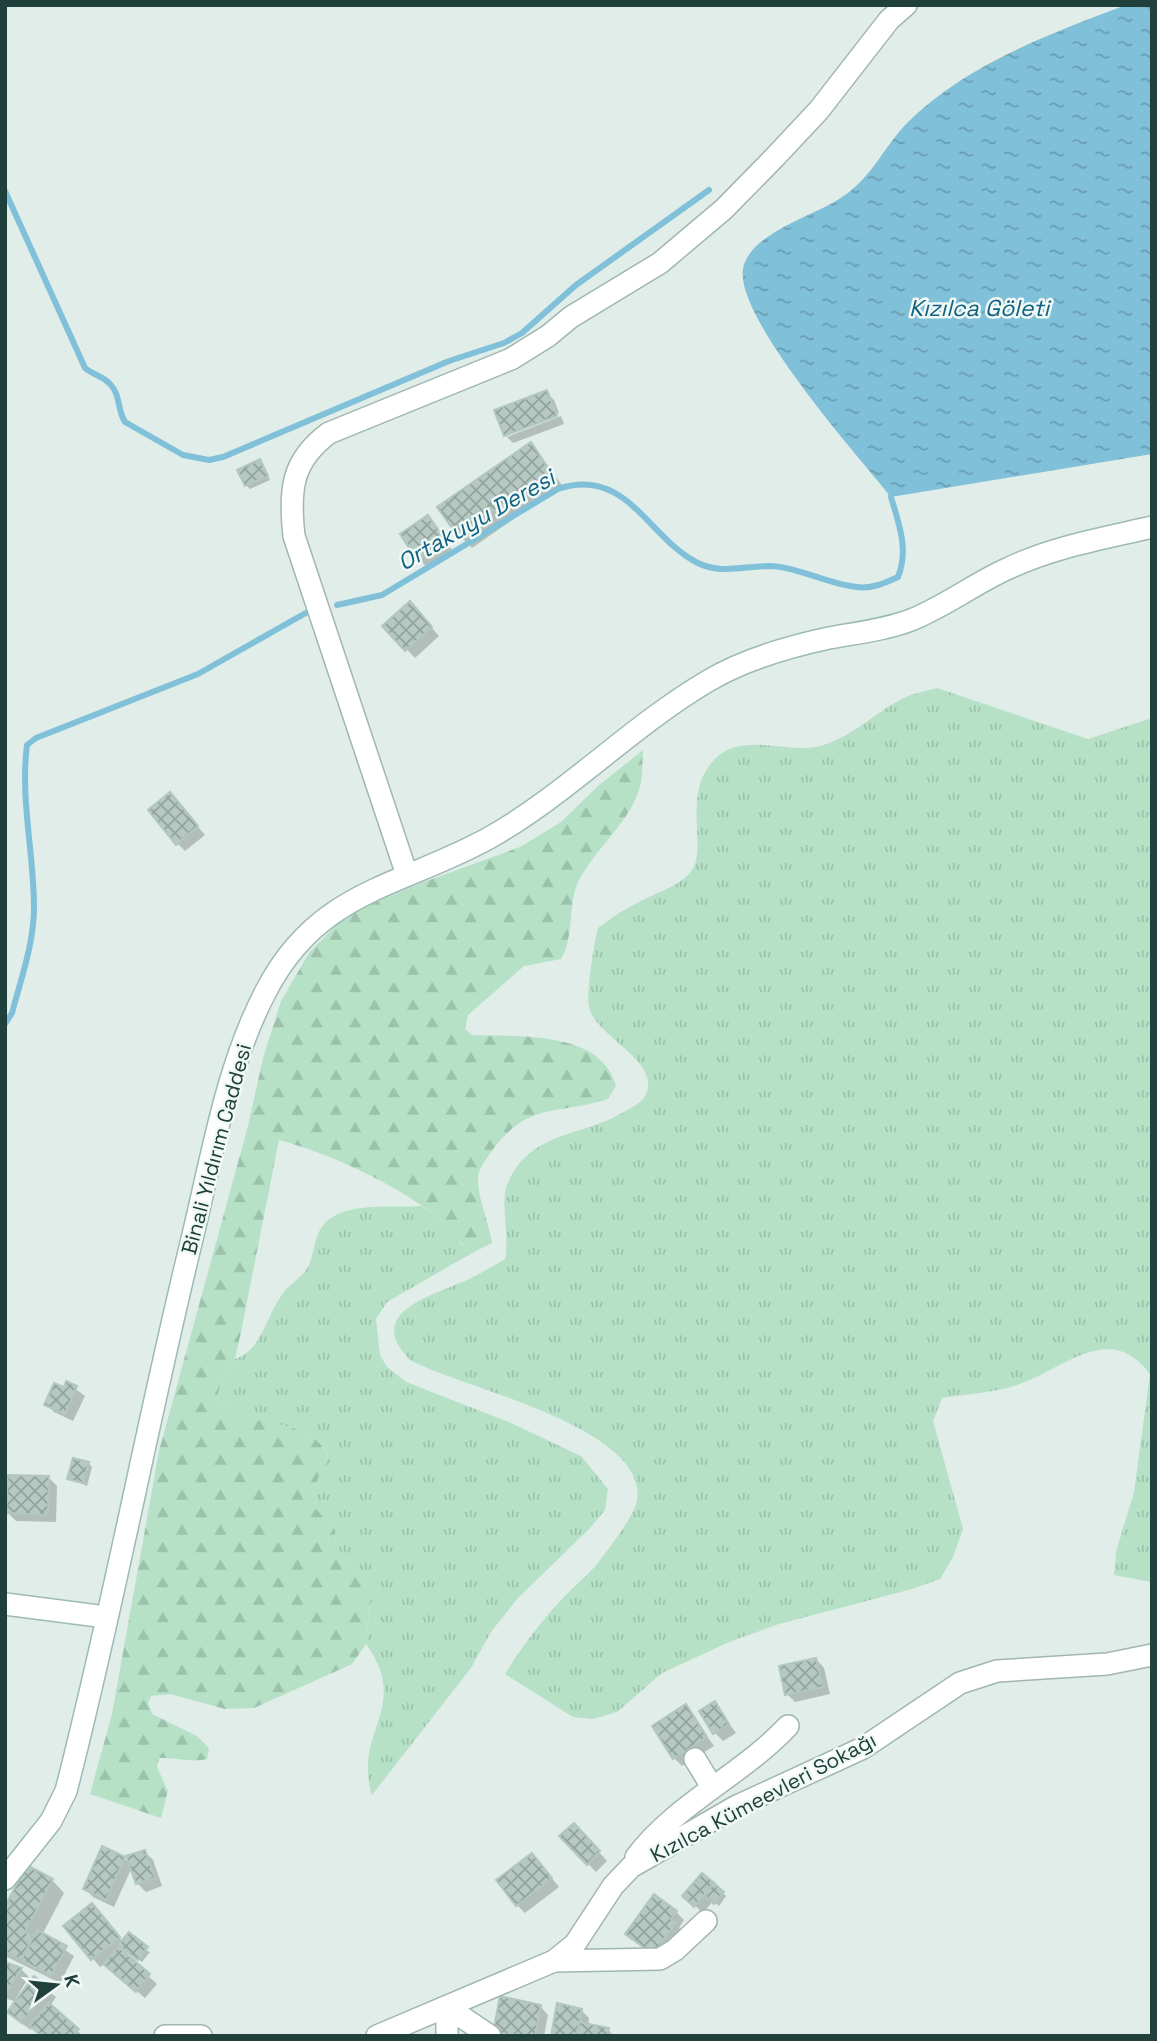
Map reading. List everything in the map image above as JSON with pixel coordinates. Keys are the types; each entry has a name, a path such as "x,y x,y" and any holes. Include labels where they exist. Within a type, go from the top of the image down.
{"street":[{"path":"407,875 294,536 291,511 300,461 312,446 330,433 529,350 571,317 660,263 724,209 775,157 819,110 889,20 906,5"},
{"name":"Binali Yıldırım Caddesi","path":"5,1879 51,1821 66,1791 163,1358 227,1096 247,1033 266,990 301,937 325,915 485,840 524,817 643,723 738,664 783,649 908,621 1009,568 1056,551 1152,527"},
{"path":"5,1604 106,1617"},
{"name":"Kızılca Kümeevleri Sokağı","path":"377,2036 554,1961 575,1944 623,1874 735,1807 863,1748 943,1692 969,1679 997,1671 1097,1665 1152,1655"},
{"path":"623,1874 664,1826 759,1754 788,1726"},
{"path":"695,1759 712,1787"},
{"path":"554,1961 660,1959 675,1950 706,1921"},
{"path":"447,2007 447,2036"},
{"path":"447,2007 490,2036"},
{"path":"165,2036 201,2036"}],"green space":[{"path":"937,688 1088,739 1152,718 1152,1582 1114,1575 1116,1552 1134,1492 1150,1374 1135,1358 1119,1351 1086,1353 1017,1385 989,1392 942,1398 933,1421 963,1529 953,1557 940,1579 779,1624 729,1642 662,1673 617,1712 593,1719 573,1717 505,1674 539,1625 597,1564 626,1524 637,1501 633,1475 614,1452 584,1431 546,1413 410,1360 398,1343 394,1330 398,1318 421,1300 472,1278 505,1259 505,1192 517,1167 529,1154 558,1138 624,1112 645,1096 648,1084 645,1072 594,1018 589,1007 589,980 596,935 598,928 620,913 670,888 689,874 695,864 697,852 699,789 704,773 715,759 735,747 747,745 807,748 821,746 846,735 906,697"},
{"path":"643,750 642,779 636,797 622,821 586,868 575,889 568,940 561,959 524,966 468,1015 465,1029 472,1035 534,1037 576,1046 594,1055 607,1068 616,1086 608,1099 543,1113 516,1125 489,1155 480,1169 478,1179 492,1243 472,1253 440,1219 399,1191 340,1161 279,1140 235,1359 221,1383 217,1398 243,1415 307,1434 319,1443 328,1456 314,1488 316,1509 335,1529 336,1543 347,1564 363,1578 370,1599 366,1644 352,1664 254,1708 225,1709 170,1694 151,1696 148,1703 152,1714 197,1736 209,1748 207,1759 159,1758 157,1767 168,1791 161,1818 90,1794 112,1714 159,1451 248,1126 263,1058 281,1001 309,953 339,922 367,906 421,883 520,847 561,822 598,786"},
{"path":"422,1206 450,1226 461,1244 472,1253 387,1302 376,1319 380,1355 387,1367 406,1382 511,1423 581,1456 608,1489 605,1510 517,1599 491,1632 471,1668 372,1795 368,1773 369,1754 383,1703 384,1685 379,1666 366,1644 370,1600 363,1578 347,1564 336,1543 335,1529 316,1509 314,1488 328,1455 319,1442 307,1434 243,1416 229,1409 217,1398 221,1383 235,1359 252,1348 284,1292 307,1269 317,1236 329,1219 356,1209"}],"water":[{"name":"Kızılca Göleti","path":"1126,5 1152,5 1152,454 891,497 802,386 758,320 746,291 743,269 748,256 770,235 852,190 908,122 956,84 1039,39"}],"building":[{"path":"547,390 557,416 504,436 494,410"},
{"path":"531,442 551,472 458,536 437,507"},
{"path":"260,459 268,476 245,486 237,470"},
{"path":"428,515 446,541 417,560 400,534"},
{"path":"410,601 432,627 405,651 382,626"},
{"path":"170,792 198,826 176,845 148,810"},
{"path":"66,1381 77,1386 65,1414 44,1405 54,1383 64,1387"},
{"path":"73,1458 89,1462 83,1483 67,1479"},
{"path":"8,1475 49,1476 48,1515 6,1513"},
{"path":"816,1658 823,1687 785,1695 779,1666"},
{"path":"715,1701 729,1724 713,1734 699,1711"},
{"path":"686,1704 707,1737 673,1759 652,1726"},
{"path":"574,1823 600,1851 587,1865 559,1836"},
{"path":"102,1846 125,1857 106,1900 83,1889"},
{"path":"145,1850 155,1878 136,1884 126,1856"},
{"path":"532,1853 552,1878 516,1906 496,1880"},
{"path":"27,1865 53,1879 25,1932 34,1936 21,1960 5,1952 5,1906"},
{"path":"702,1873 714,1883 694,1907 682,1896"},
{"path":"714,1883 724,1892 714,1904 704,1895"},
{"path":"654,1894 677,1911 671,1919 676,1923 653,1954 625,1934"},
{"path":"92,1903 120,1937 91,1960 63,1926"},
{"path":"37,1930 67,1946 51,1976 21,1960"},
{"path":"129,1932 148,1947 138,1960 118,1945"},
{"path":"118,1947 150,1974 136,1992 103,1964"},
{"path":"5,1962 22,1968 6,1994 5,1994"},
{"path":"34,1976 49,1988 22,2023 7,2012"},
{"path":"500,1996 541,2005 535,2036 493,2033"},
{"path":"49,2003 79,2029 73,2036 41,2036 29,2025"},
{"path":"557,2003 582,2009 577,2036 551,2036"},
{"path":"579,2022 609,2028 608,2036 577,2036"}],"waterway":[{"path":"5,191 85,368 113,388 125,422 183,455 209,460 223,457 449,361 504,343 522,333 576,285 709,190"},
{"name":"Ortakuyu Deresi","path":"337,605 382,595 558,489 581,485 602,487 619,495 679,551 705,566 723,569 780,567 835,583 873,586 898,577 901,567 902,537 891,497 892,491"},
{"name":"Ortakuyu Deresi","path":"5,1024 12,1013 23,974 33,920 25,786 27,745 36,738 198,674 311,610"}]}
